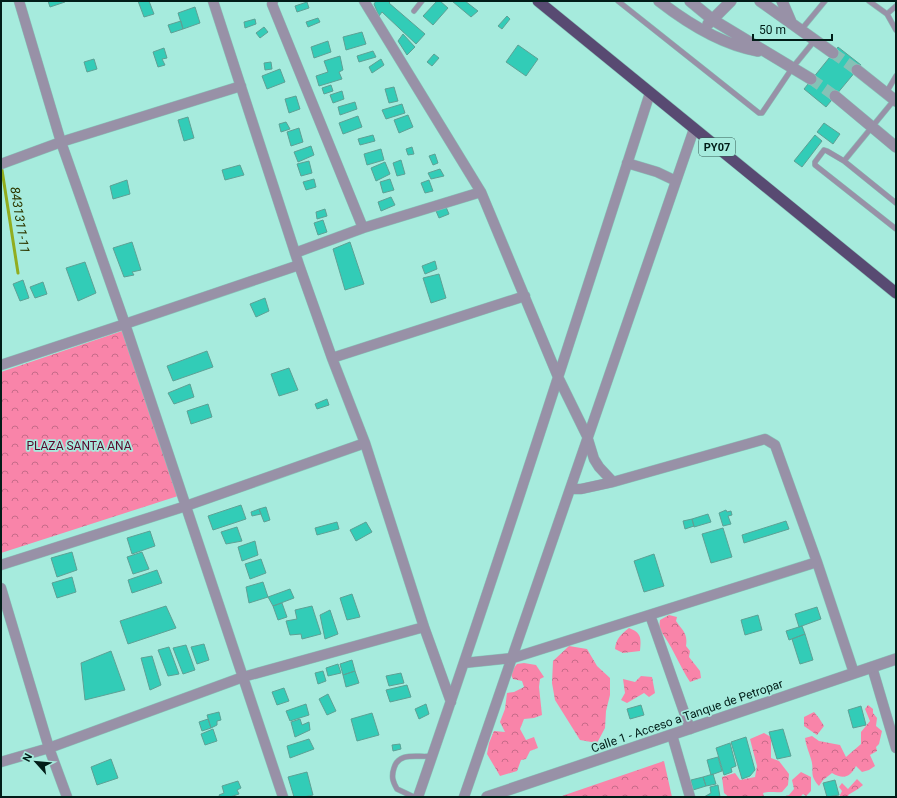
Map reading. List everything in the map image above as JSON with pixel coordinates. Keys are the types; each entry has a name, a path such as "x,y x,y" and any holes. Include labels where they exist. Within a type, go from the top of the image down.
{"highway":[{"name":"PY07","path":"538,1 896,293"}],"street":[{"path":"19,1 61,142 125,324 283,797"},
{"path":"213,1 299,265 332,358 365,443 424,627 451,702"},
{"path":"273,1 272,4 363,228"},
{"path":"364,1 481,192 558,377 587,436 594,459 599,467 613,482"},
{"path":"659,1 676,14 732,44 768,52"},
{"path":"690,1 714,20 811,79"},
{"path":"702,29 714,20 731,1"},
{"path":"760,1 833,53"},
{"path":"782,1 791,22"},
{"path":"857,70 893,97"},
{"path":"1,164 61,142 241,86"},
{"path":"418,797 464,663 650,93"},
{"path":"835,96 896,147"},
{"path":"464,797 513,658 587,436 694,129"},
{"path":"627,162 658,172 676,181"},
{"path":"295,252 363,228 481,192"},
{"path":"1,365 299,265"},
{"path":"332,358 525,296"},
{"path":"570,489 580,489 613,482 765,439 775,445 854,673"},
{"path":"1,565 186,506 365,443"},
{"path":"464,663 513,658 816,562"},
{"path":"1,588 48,748 67,797"},
{"path":"650,615 690,729"},
{"path":"1,762 48,748 243,677 424,627"},
{"name":"Calle 1 - Acceso a Tanque de Petropar","path":"486,797 896,659"},
{"path":"872,667 896,748"},
{"path":"672,735 690,797"}],"lane":[{"path":"414,10 422,1"},
{"path":"618,1 759,113 762,113 793,68 815,40"},
{"path":"801,30 825,1"},
{"path":"869,1 887,14 896,30"},
{"path":"887,14 896,6"},
{"path":"844,162 872,127 893,97 896,76"},
{"path":"896,203 844,162 825,150 815,162 815,165 896,229"},
{"path":"414,797 397,789 392,777 394,766 399,758 432,756"}],"green space":[{"name":"PLAZA SANTA ANA","path":"122,331 178,496 1,553 1,372"},
{"path":"669,615 677,617 676,621 685,635 686,646 690,651 689,657 700,671 701,678 690,682 668,642 659,629 660,620"},
{"path":"629,628 640,636 640,651 623,653 615,649 616,642 619,637"},
{"path":"569,646 587,649 597,666 610,678 610,695 606,711 605,728 597,743 580,740 555,700 552,683 553,661"},
{"path":"524,663 536,665 544,677 540,679 539,687 542,715 524,719 520,729 526,740 534,737 538,748 530,751 526,759 521,760 517,771 500,776 487,754 489,743 494,731 505,732 500,722 505,709 507,693 514,692 524,687 522,681 513,679 510,673 517,664"},
{"path":"641,676 652,677 655,693 649,697 644,693 627,703 621,700 625,693 623,679 635,682"},
{"path":"868,705 873,709 873,713 877,718 876,726 882,731 879,744 876,747 877,751 870,755 875,766 862,772 856,766 849,775 843,777 832,773 823,780 819,786 813,775 812,763 805,738 812,736 819,741 840,745 846,757 861,744 861,732 870,721 865,709"},
{"path":"814,712 824,726 817,735 804,726 804,717"},
{"path":"764,733 771,737 771,758 779,761 789,774 788,785 782,792 763,793 764,797 729,797 724,793 722,777 735,773 740,780 755,777 757,766 750,739"},
{"path":"664,761 672,797 559,797"},
{"path":"801,772 811,777 811,791 806,796 803,794 800,797 782,797 789,795 794,789 792,780"},
{"path":"857,779 863,785 848,795 849,797 839,797 842,791 839,787 842,783 848,789"}],"building":[{"path":"48,1 65,1 65,2 50,7"},
{"path":"138,1 149,1 154,14 144,17"},
{"path":"376,1 391,1 389,3 425,34 416,44 382,12 379,16 374,4"},
{"path":"437,1 440,1 448,8 433,25 423,16"},
{"path":"452,1 465,1 478,11 471,17"},
{"path":"307,2 309,8 297,12 295,6"},
{"path":"195,7 200,23 183,29 178,13"},
{"path":"507,16 510,19 502,29 498,26"},
{"path":"318,18 320,22 308,27 306,22"},
{"path":"255,19 256,24 245,28 244,22"},
{"path":"181,21 183,29 171,33 168,25"},
{"path":"264,27 268,32 260,38 256,33"},
{"path":"362,32 366,44 346,50 343,37"},
{"path":"403,34 415,47 407,55 398,41"},
{"path":"328,41 331,52 314,58 311,47"},
{"path":"518,45 538,59 526,76 506,62"},
{"path":"838,47 861,65 826,107 804,89"},
{"path":"164,48 167,58 162,59 165,65 158,67 153,52"},
{"path":"373,51 376,57 359,62 357,56"},
{"path":"434,54 439,58 432,66 427,62"},
{"path":"340,56 343,70 339,72 342,79 319,86 316,76 328,72 324,61"},
{"path":"94,59 97,69 87,72 84,62"},
{"path":"381,59 384,65 372,73 369,67"},
{"path":"271,62 272,69 265,70 264,63"},
{"path":"280,69 285,82 267,89 262,76"},
{"path":"331,85 333,91 324,94 322,88"},
{"path":"394,87 398,101 389,103 385,89"},
{"path":"342,91 344,99 333,103 330,95"},
{"path":"296,96 300,109 289,113 285,99"},
{"path":"355,102 357,109 340,115 338,107"},
{"path":"402,104 405,113 386,119 382,110"},
{"path":"408,115 413,127 399,133 394,120"},
{"path":"358,116 362,127 343,134 339,123"},
{"path":"188,117 194,138 184,141 178,120"},
{"path":"286,122 290,129 281,132 279,124"},
{"path":"824,123 840,134 833,144 817,132"},
{"path":"299,128 303,142 291,146 287,132"},
{"path":"373,135 375,141 360,145 358,139"},
{"path":"815,135 822,141 802,167 794,161"},
{"path":"311,146 314,155 298,162 294,152"},
{"path":"412,147 414,154 408,155 406,149"},
{"path":"381,149 384,160 367,165 364,154"},
{"path":"435,154 438,163 433,165 429,156"},
{"path":"401,160 405,174 397,176 393,163"},
{"path":"309,161 312,173 301,176 297,164"},
{"path":"385,162 390,174 376,181 371,168"},
{"path":"240,165 244,175 225,180 222,170"},
{"path":"440,169 444,176 431,179 428,173"},
{"path":"314,179 316,187 306,190 303,182"},
{"path":"390,179 394,190 383,193 380,182"},
{"path":"127,180 130,194 113,199 110,186"},
{"path":"429,180 433,191 425,193 421,183"},
{"path":"391,197 395,205 381,211 378,202"},
{"path":"446,207 449,214 439,218 436,211"},
{"path":"325,209 327,216 317,219 316,212"},
{"path":"323,220 327,232 318,235 314,223"},
{"path":"132,242 141,270 132,272 134,275 124,277 113,248"},
{"path":"350,242 364,284 345,290 333,249"},
{"path":"435,261 437,269 425,274 422,266"},
{"path":"85,262 96,293 78,301 66,268"},
{"path":"439,274 446,298 431,303 423,278"},
{"path":"23,280 29,298 20,301 13,284"},
{"path":"43,282 47,294 35,298 30,287"},
{"path":"265,298 269,311 256,317 250,304"},
{"path":"207,351 213,367 173,381 167,366"},
{"path":"289,368 298,390 279,396 271,374"},
{"path":"190,384 194,397 174,404 168,393"},
{"path":"327,399 329,405 317,409 315,404"},
{"path":"208,404 212,417 191,424 187,411"},
{"path":"241,505 246,519 213,530 208,516"},
{"path":"266,507 270,520 264,522 259,509"},
{"path":"259,509 261,514 252,516 251,512"},
{"path":"726,510 727,512 731,511 732,515 728,516 731,524 723,526 719,513"},
{"path":"708,514 711,522 694,527 692,519"},
{"path":"692,519 694,526 685,529 683,521"},
{"path":"786,521 789,529 744,543 742,535"},
{"path":"337,522 339,529 317,535 315,528"},
{"path":"366,522 372,532 356,541 350,530"},
{"path":"237,527 242,541 226,544 221,532"},
{"path":"723,528 732,557 711,563 702,534"},
{"path":"150,531 155,546 132,554 127,538"},
{"path":"255,541 258,555 242,561 238,547"},
{"path":"72,552 77,570 57,577 51,558"},
{"path":"142,552 149,569 133,574 127,557"},
{"path":"654,554 664,586 644,592 634,561"},
{"path":"261,559 266,573 250,579 245,564"},
{"path":"157,570 162,583 132,593 128,580"},
{"path":"72,577 76,592 57,598 52,583"},
{"path":"263,582 268,597 249,603 246,587"},
{"path":"290,589 294,598 273,606 268,597"},
{"path":"352,594 360,617 347,620 340,598"},
{"path":"282,603 287,617 278,620 273,606"},
{"path":"166,606 176,628 128,644 120,621"},
{"path":"312,606 321,634 302,639 301,634 290,635 286,621 297,619 295,610"},
{"path":"817,607 821,619 799,627 795,614"},
{"path":"330,610 338,634 325,639 320,615"},
{"path":"758,615 762,630 745,635 741,620"},
{"path":"802,626 805,634 789,640 786,631"},
{"path":"805,634 813,660 800,664 792,639"},
{"path":"204,644 209,660 197,664 191,647"},
{"path":"186,645 195,670 183,674 173,648"},
{"path":"169,647 179,674 168,676 158,650"},
{"path":"111,651 125,690 85,700 81,663"},
{"path":"152,656 161,685 150,690 141,658"},
{"path":"352,660 355,671 343,675 340,664"},
{"path":"338,664 341,673 328,676 326,668"},
{"path":"323,671 326,681 318,684 315,673"},
{"path":"355,671 359,683 346,687 343,675"},
{"path":"401,673 404,683 389,686 386,676"},
{"path":"407,685 411,697 390,702 386,690"},
{"path":"284,688 289,701 277,705 272,692"},
{"path":"328,694 336,711 327,715 319,699"},
{"path":"306,704 309,715 290,721 286,711"},
{"path":"426,704 429,714 419,719 415,709"},
{"path":"641,705 644,715 630,719 627,709"},
{"path":"861,706 866,725 853,728 848,710"},
{"path":"219,712 221,720 217,721 217,725 211,728 207,715"},
{"path":"372,713 379,735 357,741 351,719"},
{"path":"208,719 211,728 202,731 199,722"},
{"path":"300,719 302,725 309,722 310,730 295,737 291,722"},
{"path":"213,729 217,741 205,745 201,734"},
{"path":"783,729 791,756 777,759 769,732"},
{"path":"746,737 755,770 750,776 742,779 731,742"},
{"path":"309,739 314,749 290,758 287,746"},
{"path":"730,743 736,766 731,768 732,772 724,775 716,748"},
{"path":"400,744 401,749 393,751 392,745"},
{"path":"718,757 722,771 711,775 707,760"},
{"path":"111,759 118,778 97,785 91,767"},
{"path":"307,772 313,795 294,797 288,777"},
{"path":"713,774 716,784 706,786 703,777"},
{"path":"703,777 706,786 693,790 691,780"},
{"path":"835,780 839,795 827,797 823,783"},
{"path":"238,781 241,788 237,790 239,794 230,797 220,797 219,795 224,793 222,786"},
{"path":"718,785 720,797 704,797 711,793 710,787"}],"waterway":[{"name":"8431311-11","path":"2,170 18,273"}],"tunnel":[{"path":"833,53 857,70"},
{"path":"811,79 835,96"}]}
